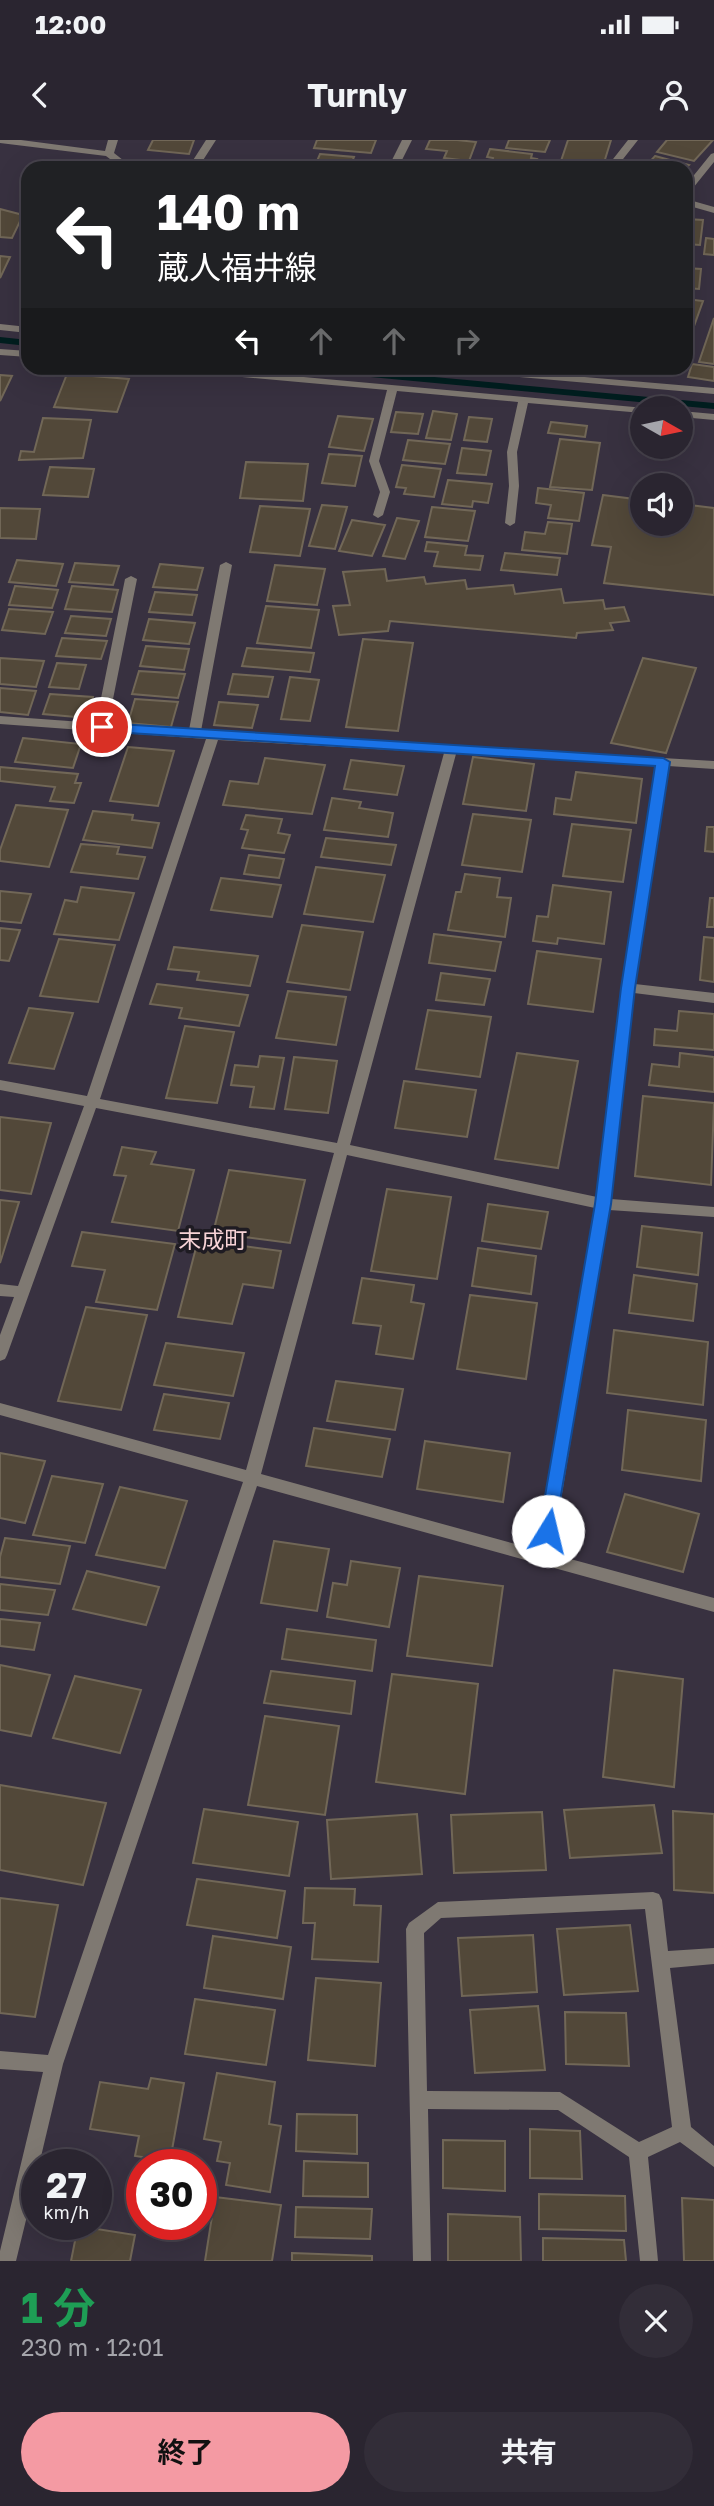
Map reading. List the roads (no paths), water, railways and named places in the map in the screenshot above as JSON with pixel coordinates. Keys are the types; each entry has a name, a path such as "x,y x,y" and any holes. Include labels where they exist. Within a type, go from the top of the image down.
{"street":[{"path":"109,154 113,140"},
{"path":"198,161 211,140"},
{"path":"396,161 407,140"},
{"path":"616,161 633,140"},
{"path":"0,141 109,154 118,161"},
{"path":"693,182 714,156"},
{"path":"693,204 714,210"},
{"path":"0,327 21,329"},
{"path":"0,352 21,354"},
{"path":"255,375 630,409"},
{"path":"530,375 714,391"},
{"path":"378,514 385,492 374,461 393,387"},
{"path":"510,523 514,486 512,452 524,399"},
{"path":"693,415 714,417"},
{"path":"194,735 226,565"},
{"path":"102,727 131,579"},
{"path":"1,721 714,765"},
{"path":"0,1355 91,1104 213,736"},
{"path":"7,2261 54,2064 252,1478 451,750"},
{"path":"544,1558 603,1204 628,988 663,762"},
{"path":"628,988 714,998"},
{"path":"0,1085 342,1149 603,1204 714,1212"},
{"path":"0,1290 23,1292"},
{"path":"0,1409 714,1605"},
{"path":"422,2261 415,1929 438,1910 653,1900 663,1960 682,2132 714,2158"},
{"path":"663,1960 714,1956"},
{"path":"0,2060 54,2064"},
{"path":"419,2100 560,2101 638,2152"},
{"path":"638,2152 682,2132"},
{"path":"638,2152 649,2261"}],"waterway":[{"path":"0,340 21,342"},
{"path":"381,375 714,406"}],"district":[{"name":"末成町","path":"213,1239"}]}
